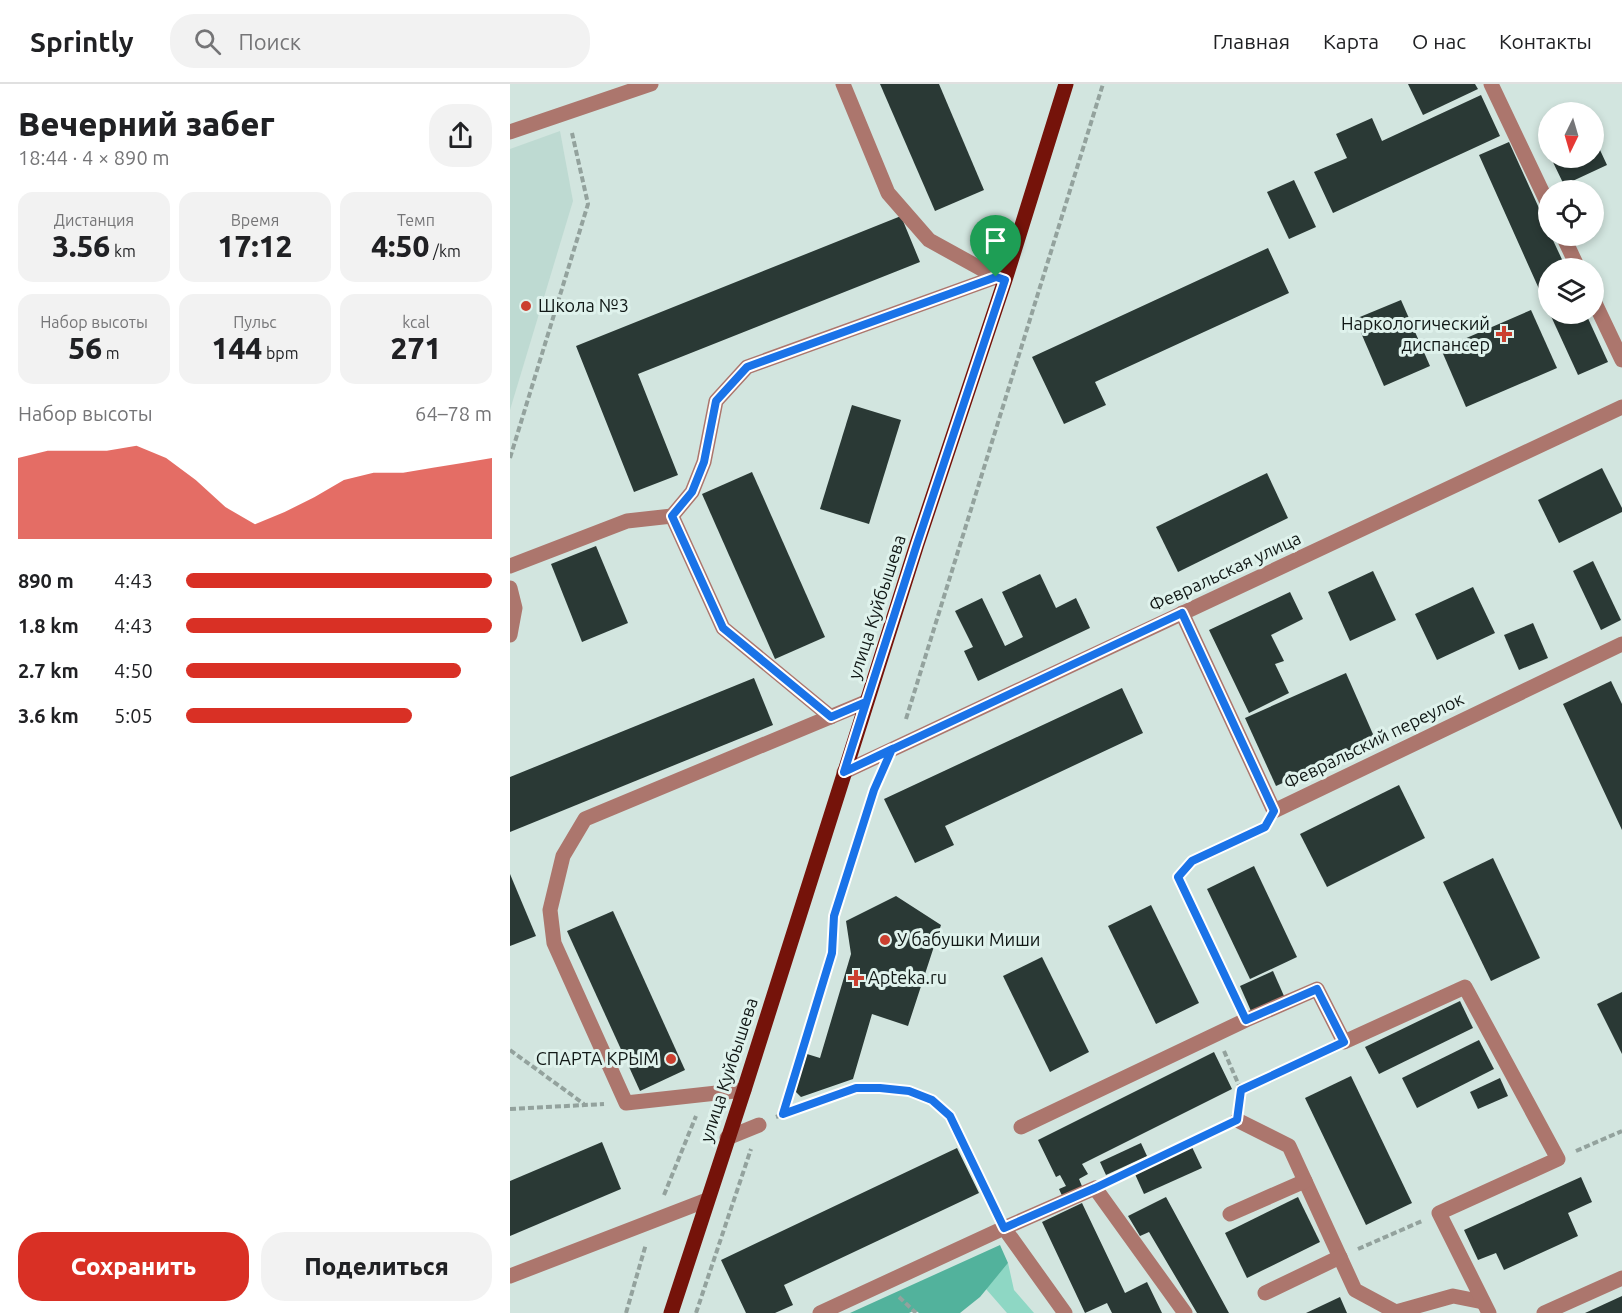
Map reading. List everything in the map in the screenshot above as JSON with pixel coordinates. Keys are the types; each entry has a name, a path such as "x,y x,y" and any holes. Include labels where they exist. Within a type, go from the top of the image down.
{"main road":[{"name":"улица Куйбышева","path":"671,1313 744,1090 1001,278 1066,84"}],"street":[{"path":"510,132 651,84"},
{"path":"843,84 888,193 929,240 1001,278"},
{"path":"1491,84 1538,183"},
{"path":"510,566 627,521 672,516 692,492 704,462 716,401 747,367 1001,278"},
{"path":"1604,322 1622,360"},
{"name":"Февральская улица","path":"844,772 1622,407"},
{"path":"672,516 723,628 831,717"},
{"path":"510,588 515,608 510,635"},
{"name":"Февральский переулок","path":"1182,613 1274,811 1622,644"},
{"path":"744,1090 626,1103 555,943 550,910 563,855 585,819 866,702"},
{"path":"1021,1127 1246,1020 1317,989 1344,1042 1465,987 1558,1159 1439,1213 1486,1307"},
{"path":"1237,1120 1289,1146 1355,1290 1396,1312 1453,1296 1486,1307"},
{"path":"727,1138 759,1125"},
{"path":"1230,1214 1305,1181"},
{"path":"820,1313 1095,1188 1185,1313"},
{"path":"510,1275 707,1200"},
{"path":"1004,1228 1065,1313"},
{"path":"1265,1293 1340,1257"},
{"path":"1544,1313 1622,1278"}],"path":[{"path":"1004,1228 950,1116 932,1100 909,1091 856,1088 783,1114 832,953 834,916 874,790 909,713 1103,84"},
{"path":"510,458 588,204 568,113"},
{"path":"1246,1020 1178,877 1192,861 1265,827 1274,811"},
{"path":"1095,1188 1237,1120 1241,1090 1216,1034"},
{"path":"1241,1090 1344,1042"},
{"path":"510,1050 585,1105"},
{"path":"510,1109 626,1103"},
{"path":"696,1313 759,1125"},
{"path":"1558,1159 1622,1131"},
{"path":"1340,1257 1439,1213"}],"shaded area":[{"name":"Школа №3","path":"560,131 573,201 510,410 510,149"}],"green space":[{"path":"1000,1245 1008,1263 980,1297 960,1313 919,1313 915,1310 909,1313 850,1313"},
{"path":"1008,1263 1014,1290 1034,1313 1007,1313 986,1289"}],"building":[{"path":"880,84 939,84 984,190 935,211"},
{"path":"1408,84 1475,84 1478,89 1423,115"},
{"path":"1481,95 1500,136 1333,213 1314,172 1347,158 1336,134 1372,118 1382,141"},
{"path":"1509,142 1538,206 1538,246 1556,246 1561,258 1538,258 1538,287 1479,155"},
{"path":"1556,168 1601,168 1575,180 1562,180"},
{"path":"1294,180 1316,227 1289,239 1267,192"},
{"path":"901,216 920,262 638,374 678,475 634,492 576,346"},
{"path":"1268,248 1289,293 1095,382 1106,405 1064,424 1032,357"},
{"path":"1401,300 1430,366 1384,386 1355,319"},
{"path":"1531,310 1557,368 1466,407 1441,349"},
{"path":"1555,324 1591,324 1608,362 1578,375"},
{"path":"852,405 901,420 869,524 820,509"},
{"path":"1602,468 1622,512 1559,543 1538,500"},
{"path":"752,472 825,637 775,659 702,494"},
{"path":"1267,473 1288,518 1178,572 1156,527"},
{"path":"596,546 628,623 582,642 551,564"},
{"path":"1593,561 1621,620 1601,630 1573,571"},
{"path":"1373,571 1396,620 1350,641 1328,592"},
{"path":"1040,574 1056,608 1076,598 1090,628 978,681 964,651 973,647 955,611 982,598 1005,646 1023,637 1002,592"},
{"path":"1473,587 1495,633 1437,660 1415,614"},
{"path":"1290,592 1303,619 1271,635 1284,661 1275,664 1289,693 1249,713 1209,630"},
{"path":"1533,623 1548,658 1519,670 1504,635"},
{"path":"1346,673 1376,741 1276,786 1245,718"},
{"path":"754,678 773,725 510,832 510,777"},
{"path":"1611,681 1622,704 1622,830 1563,704"},
{"path":"1122,688 1143,733 945,826 954,845 915,863 884,799"},
{"path":"1399,785 1425,838 1327,887 1300,834"},
{"path":"1493,858 1540,958 1491,981 1443,882"},
{"path":"1254,866 1297,957 1250,979 1207,889"},
{"path":"510,874 536,936 510,946"},
{"path":"896,896 941,925 908,1026 872,1014 853,1079 801,1097 795,1091 807,1054 820,1058 851,954 846,921"},
{"path":"1151,905 1199,1003 1156,1024 1108,926"},
{"path":"613,911 685,1070 640,1091 567,931"},
{"path":"1042,957 1089,1052 1050,1072 1003,976"},
{"path":"1273,971 1284,996 1251,1011 1240,986"},
{"path":"1622,992 1622,1054 1597,1004"},
{"path":"1460,1001 1473,1028 1379,1074 1365,1047"},
{"path":"1479,1040 1494,1069 1417,1108 1402,1078"},
{"path":"1214,1052 1232,1089 1082,1164 1088,1174 1079,1179 1084,1191 1064,1200 1059,1189 1066,1186 1060,1175 1056,1177 1038,1140"},
{"path":"1351,1076 1412,1203 1366,1225 1305,1098"},
{"path":"1500,1078 1508,1096 1478,1109 1470,1092"},
{"path":"602,1142 621,1189 510,1236 510,1181"},
{"path":"1141,1143 1147,1156 1106,1175 1100,1162"},
{"path":"1191,1145 1202,1168 1144,1194 1134,1172"},
{"path":"957,1148 979,1193 784,1285 793,1305 775,1313 746,1313 721,1260"},
{"path":"1581,1177 1592,1202 1568,1213 1578,1236 1504,1270 1496,1253 1478,1260 1464,1230"},
{"path":"1166,1197 1229,1313 1197,1313 1149,1232 1140,1236 1128,1216"},
{"path":"1298,1197 1320,1242 1247,1278 1225,1233"},
{"path":"1082,1203 1125,1293 1147,1282 1162,1313 1112,1313 1107,1303 1085,1313 1042,1222"},
{"path":"1622,1296 1622,1313 1585,1313"},
{"path":"1340,1297 1347,1313 1306,1313"}],"place":[{"name":"Школа №3","path":"526,306"},
{"name":"Наркологический диспансер","path":"1504,334"},
{"name":"У бабушки Миши","path":"885,940"},
{"name":"Apteka.ru","path":"856,978"},
{"name":"СПАРТА КРЫМ","path":"671,1059"}],"route":[{"path":"996,277 747,367 716,401 704,462 692,492 672,516 723,628 831,717 866,702 844,772 892,749 1182,613 1274,811 1265,827 1192,861 1178,877 1246,1020 1317,989 1344,1042 1241,1090 1237,1120 1095,1188 1004,1228 950,1116 932,1100 909,1091 856,1088 783,1114 832,953 834,916 874,790 892,749 844,772 1005,280 996,277"}]}
